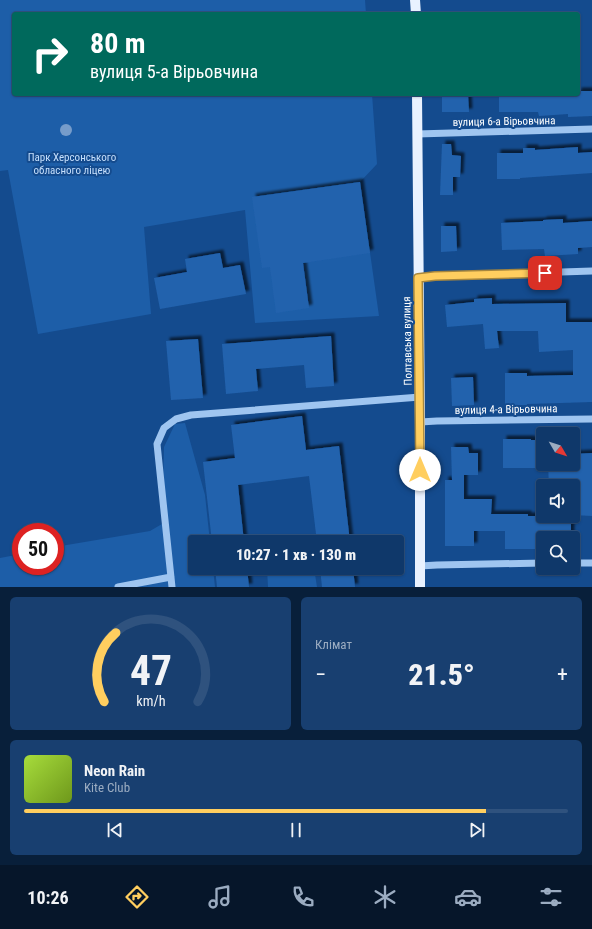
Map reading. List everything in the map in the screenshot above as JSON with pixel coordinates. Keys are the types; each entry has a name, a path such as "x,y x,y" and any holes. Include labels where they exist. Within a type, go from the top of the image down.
{"main road":[{"path":"415,0 416,12"},
{"name":"Полтавська вулиця","path":"417,96 420,587"}],"street":[{"name":"вулиця 6-а Вірьовчина","path":"417,134 592,129"},
{"path":"418,278 435,276 592,271"},
{"path":"172,587 157,444 164,428 176,419 191,416 420,397"},
{"name":"вулиця 4-а Вірьовчинa","path":"420,422 592,419"},
{"path":"420,566 536,563"},
{"path":"580,563 592,563"},
{"path":"118,587 171,577"}],"green space":[{"name":"Парк Херсонського обласного ліцею","path":"0,0 365,0 366,12 12,12 12,96 372,96 377,164 360,182 379,316 255,323 245,210 144,227 151,314 38,334 8,170 0,171"},
{"path":"185,423 205,495 209,535 188,535 188,575 214,575 215,587 0,587 0,558 12,556 12,575 64,575 64,545 150,531 162,524 164,447 175,424"},
{"path":"267,575 315,575 317,587 268,587"}],"building":[{"path":"580,91 592,91 592,116 568,117 568,114 539,116 538,112 499,112 499,96 580,96"},
{"path":"442,96 468,96 469,112 442,112"},
{"path":"442,144 451,144 452,155 461,156 460,177 453,177 453,195 440,195"},
{"path":"578,147 578,153 592,152 592,173 520,179 497,179 497,153 523,153 523,148 535,148 535,150"},
{"path":"360,182 370,253 303,263 309,308 276,313 270,267 262,268 252,197"},
{"path":"563,219 563,223 592,221 592,247 578,248 578,254 545,256 544,249 502,250 501,223"},
{"path":"441,226 456,226 457,251 441,252"},
{"path":"220,253 223,268 240,265 246,294 160,309 154,278 187,272 185,259"},
{"path":"492,298 492,304 566,303 566,322 592,322 592,402 505,405 505,373 527,373 527,376 573,375 573,350 539,352 538,331 497,331 499,348 485,349 483,324 447,327 445,305 474,302 474,299"},
{"path":"331,336 334,386 306,388 304,365 256,369 258,391 226,394 222,344"},
{"path":"198,339 203,398 171,400 166,341"},
{"path":"473,377 474,405 452,406 451,378"},
{"path":"302,416 306,450 339,446 349,535 316,535 309,476 238,485 243,535 211,535 203,462 235,458 231,425"},
{"path":"503,439 536,440 536,468 503,468"},
{"path":"451,447 468,447 469,453 478,453 478,475 464,475 464,499 492,499 491,514 528,514 528,516 536,516 536,523 571,523 571,531 536,531 536,549 505,549 505,531 474,531 474,546 445,546 445,480 452,480"},
{"path":"592,453 592,516 580,515 580,479 549,479 548,471 580,471 580,454"},
{"path":"216,575 248,575 249,587 217,587"},
{"path":"321,575 354,575 355,587 322,587"}],"route":[{"path":"420,470 418,278 435,276 545,273"}]}
